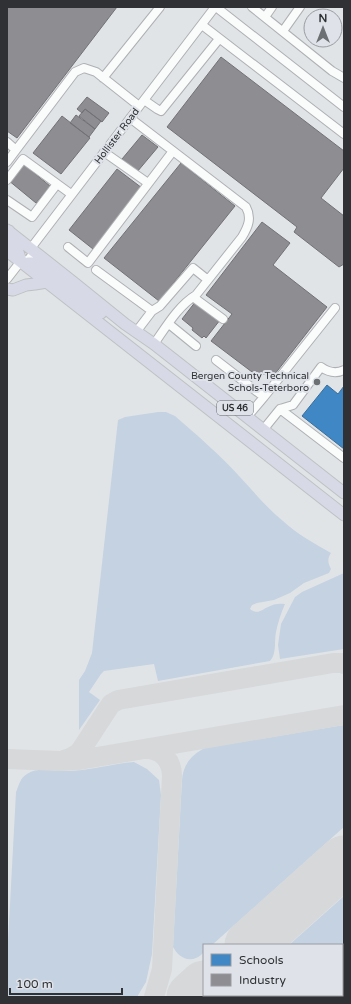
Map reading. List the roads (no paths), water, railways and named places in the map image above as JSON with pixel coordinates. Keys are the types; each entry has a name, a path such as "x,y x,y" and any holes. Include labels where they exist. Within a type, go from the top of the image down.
{"highway":[{"name":"US 46","path":"8,231 125,324 154,344 344,493"},
{"path":"8,231 11,243 18,252 21,261 32,263 43,268 100,313 125,324"},
{"name":"US 46","path":"7,251 344,515"},
{"path":"7,289 13,290 26,285 47,282"}],"street":[{"path":"103,78 160,7"},
{"path":"216,7 344,107"},
{"name":"Hollister Road","path":"21,261 28,260 33,254 31,248 71,194 216,7"},
{"path":"252,7 344,78"},
{"path":"265,17 272,7"},
{"path":"283,31 300,7"},
{"path":"202,25 344,134"},
{"path":"7,162 75,72 84,68 96,72 142,103 161,111 219,39"},
{"path":"130,118 246,207 249,212 250,220 248,228 208,280 196,295 189,299 154,344"},
{"path":"7,142 16,150"},
{"path":"68,247 88,263 173,150"},
{"path":"104,152 148,183"},
{"path":"7,180 24,159 71,194"},
{"path":"7,200 32,217 57,184"},
{"path":"7,279 21,261"},
{"path":"136,332 152,311 160,306 193,268 208,280"},
{"path":"96,270 152,311"},
{"path":"192,297 223,319"},
{"path":"248,417 335,308"},
{"path":"169,324 196,346"},
{"path":"216,360 264,397"},
{"path":"263,430 280,409 293,405 321,367 327,371 333,372 340,372 344,370"},
{"path":"280,409 344,458"}],"place":[{"name":"Bergen County Technical Schols-Teterboro","path":"317,382"}]}
